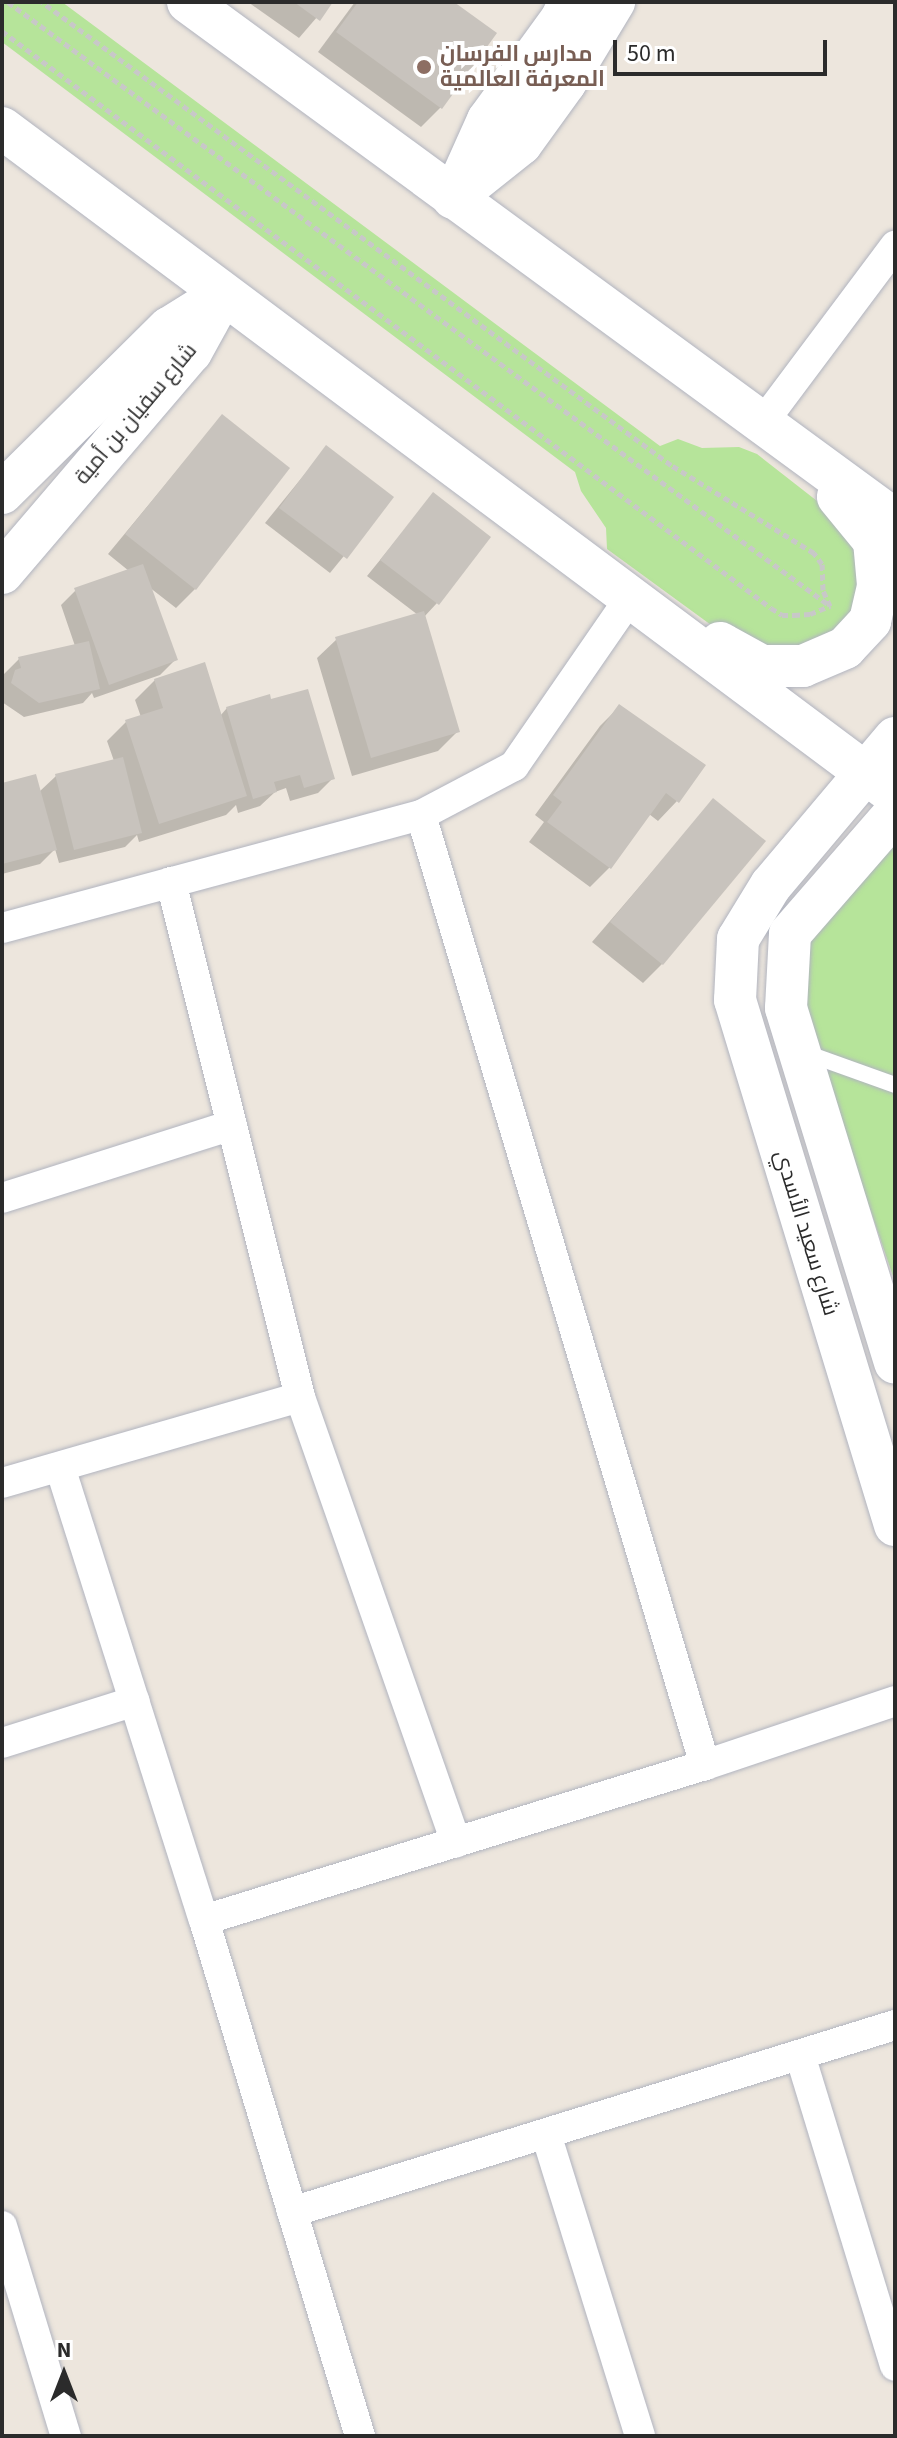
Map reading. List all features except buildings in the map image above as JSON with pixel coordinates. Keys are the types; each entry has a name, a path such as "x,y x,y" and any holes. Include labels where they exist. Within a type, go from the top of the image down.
{"street":[{"path":"188,2 761,425 895,520"},
{"path":"453,198 488,120 562,18 569,2"},
{"path":"453,198 521,144 565,83 614,2"},
{"path":"2,128 629,599 880,783 895,738"},
{"path":"761,425 895,246"},
{"name":"شارع سفيان بن أمية","path":"2,493 169,328 223,294"},
{"name":"شارع سفيان بن أمية","path":"2,573 191,352 223,294"},
{"path":"629,599 690,626 762,666 803,666 845,648 845,618 870,621 878,585 874,541 848,505 761,425"},
{"path":"2,928 421,815 514,766 629,599"},
{"name":"شارع سعيد الأسدي","path":"880,783 771,885 738,939 735,1000 895,1525"},
{"name":"شارع سعيد الأسدي","path":"895,813 790,934 786,1008 895,1363"},
{"path":"421,815 705,1765"},
{"path":"171,882 300,1397 456,1842"},
{"path":"2,1198 232,1125"},
{"path":"2,1483 300,1397"},
{"path":"60,1467 204,1920 360,2436"},
{"path":"2,1743 135,1701"},
{"path":"204,1920 705,1765 895,1701"},
{"path":"292,2212 895,2025"},
{"path":"800,2055 895,2366"},
{"path":"546,2134 640,2436"},
{"path":"2,2226 13,2302 66,2436"}],"lane":[{"path":"798,1051 895,1085"}],"path":[{"path":"8,2 845,618"},
{"path":"42,2 671,465 814,553 822,564 823,590 845,618"},
{"path":"2,31 771,608 782,615 845,618"}],"green space":[{"path":"2,2 62,2 660,446 678,439 702,448 739,447 757,454 849,526 865,607 832,649 759,660 607,549 606,528 581,491 575,472 2,42"},
{"path":"895,844 895,1282 800,1004 811,939"}],"place":[{"name":"مدارس الفرسان المعرفة العالمية","path":"424,67"}]}
